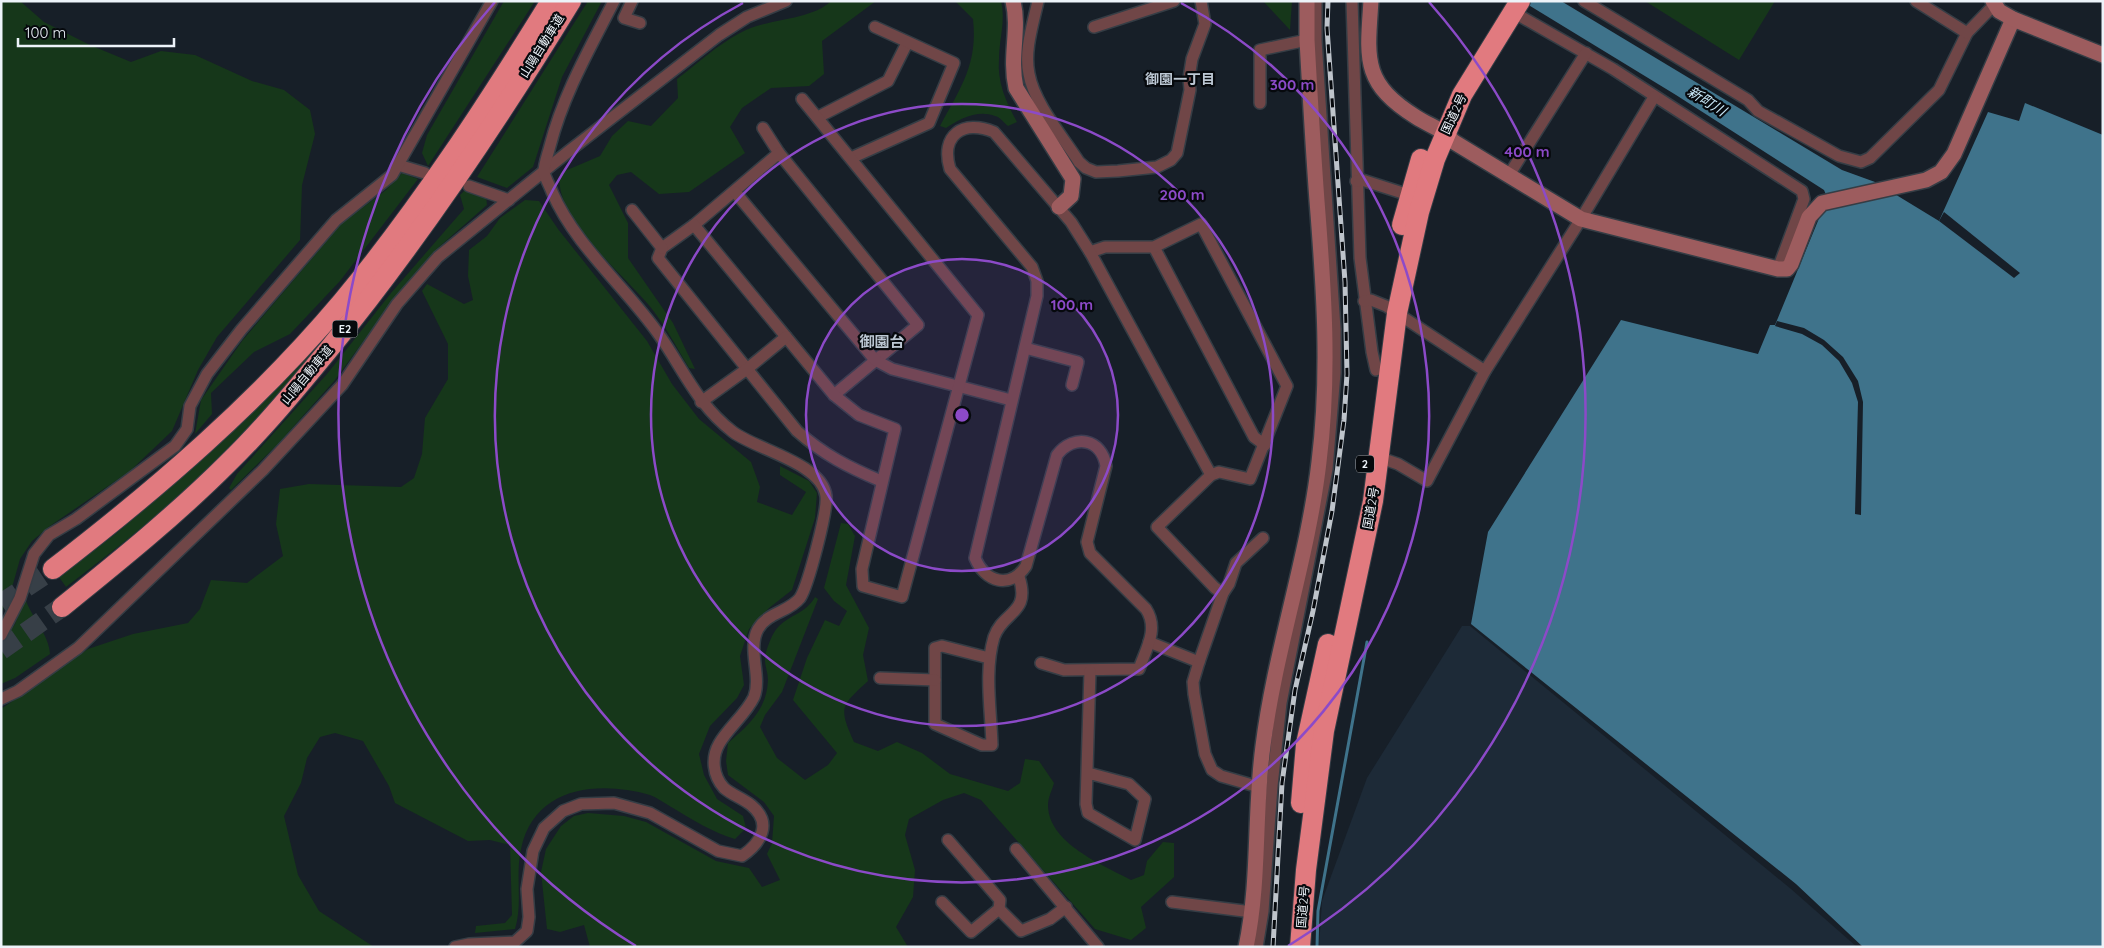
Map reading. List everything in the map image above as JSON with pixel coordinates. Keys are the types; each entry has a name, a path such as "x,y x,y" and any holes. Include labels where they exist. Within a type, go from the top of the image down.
{"highway":[{"name":"山陽自動車道","path":"53,569 117,520 229,421 278,373 341,303 379,255 454,152 551,1"},
{"name":"山陽自動車道","path":"62,607 165,524 230,462 292,394 393,267 484,137 571,1"},
{"name":"国道2号","path":"1292,947 1296,862 1306,744 1320,674 1355,531 1376,370 1452,84 1514,5"},
{"name":"国道2号","path":"1300,947 1306,870 1324,731 1373,501 1392,309 1409,195 1439,129"}],"street":[{"path":"1,635 20,598 34,554 49,535 76,519 175,446 187,429 190,406 207,374 241,330 336,220 392,175 492,1"},
{"path":"456,947 469,944 498,945 516,942 527,930 529,917 527,889 533,851 544,828 563,811 581,804 614,803 650,813 718,851 742,856 755,847 762,832 762,818 751,805 723,787 713,767 717,746 754,697 756,677 754,655 757,631 769,616 799,598 806,584 824,516 827,496 822,481 811,473 735,433 701,402 659,334 588,249 557,203 544,172 556,120 614,1"},
{"path":"632,1 624,18 640,22"},
{"path":"1,699 18,690 78,648 263,470 342,385 397,304 438,257 720,35 747,18 786,1"},
{"path":"1013,1 1015,26 1012,71 1016,88 1073,179 1071,196 1059,207"},
{"path":"1038,1 1028,58 1028,74 1034,92 1079,162 1086,168 1096,172 1157,167 1171,160 1177,153 1190,90 1190,68 1205,24 1201,1"},
{"path":"1094,27 1174,1"},
{"path":"1246,947 1252,912 1263,746 1276,670 1308,531 1319,462 1325,394 1324,279 1307,40 1307,1"},
{"path":"1257,947 1267,876 1276,742 1326,477 1335,373 1335,319 1316,40 1316,1"},
{"path":"1352,1 1356,181 1364,301 1376,370"},
{"path":"1371,1 1369,59 1378,84 1391,100 1439,129 1454,142 1581,219 1778,269 1787,269 1791,264 1813,212 1822,202 1926,180 1941,172 1954,154 2013,19"},
{"path":"1584,1 1748,100 1758,111 1840,156 1861,162 1870,158 1938,90 1967,33 1993,3 1999,12 2013,19 2103,55"},
{"path":"1916,1 1967,33"},
{"path":"1514,5 1802,191 1804,199 1778,269"},
{"path":"851,158 929,123 954,63 875,27"},
{"path":"1260,103 1260,50 1307,40"},
{"path":"818,117 888,81 907,42"},
{"path":"1509,176 1586,53"},
{"path":"1378,457 1398,464 1427,480 1485,371 1581,219 1654,97"},
{"path":"694,225 834,395 859,415 895,429 881,481 862,569 863,586 902,597 978,315 802,99"},
{"path":"1041,663 1064,670 1139,669 1149,642 1152,619 1146,610 1090,553 1087,542 1106,466 1102,453 1090,443 1076,442 1064,447 1058,455 1026,566 1019,577 1012,580 988,577 980,570 974,558 1037,296 1037,281 1032,267 950,169 947,159 948,145 954,134 965,127 981,126 994,132 1072,222 1211,475"},
{"path":"763,128 779,153 918,324 834,395"},
{"path":"779,153 694,225 662,248 658,258 797,431 820,451 850,468 881,481"},
{"path":"398,165 425,173"},
{"path":"1356,181 1362,180 1409,195"},
{"path":"469,186 508,200"},
{"path":"734,192 875,360 892,369 1011,400"},
{"path":"632,210 662,248"},
{"path":"1090,252 1105,247 1154,247 1201,224 1287,386 1250,479 1219,472 1211,475 1158,527 1215,588 1223,593"},
{"path":"1154,247 1254,437 1265,445"},
{"path":"1364,301 1371,300 1392,309 1485,371"},
{"path":"701,402 747,369 786,337"},
{"path":"1025,348 1078,362 1072,385"},
{"path":"1259,787 1222,776 1212,770 1205,754 1193,682 1223,593 1229,584 1236,564 1263,538"},
{"path":"989,658 942,646 935,648 936,724 982,746 992,746 989,658 995,634 1018,609 1022,587 1019,577"},
{"path":"1149,642 1199,662"},
{"path":"1088,773 1129,784 1146,799 1135,840 1088,813 1086,804 1090,671"},
{"path":"880,678 935,680"},
{"path":"942,902 971,932 999,909 1000,900 948,840"},
{"path":"1016,850 1098,947"},
{"path":"1172,902 1252,912"},
{"path":"999,909 1021,931 1050,919 1066,907"}],"shaded area":[{"path":"1462,626 1470,626 1791,889 1857,947 1319,947 1322,901 1367,778"}],"green space":[{"path":"1,1 20,1 44,22 90,45 131,62 161,51 195,55 252,81 284,90 310,110 315,134 302,185 300,240 217,337 198,370 172,431 130,471 50,526 32,541 20,559 13,584 1,614"},
{"path":"504,1 535,1 428,166 422,153 427,135"},
{"path":"588,1 602,1 562,77 533,167 507,188 477,177"},
{"path":"831,1 876,1 822,41 824,74 809,86 771,88 742,108 730,127 745,153 689,192 659,194 631,172 617,175 609,185 628,223 628,258 673,323 695,369 689,368 667,330 652,309 593,246 567,209 561,190 560,173 600,156 612,136 628,121 651,126 678,98 677,79 732,38 762,24 812,12 822,8"},
{"path":"955,1 1001,1 1003,15 999,52 999,76 1006,99 1017,122 1008,126 997,117 989,114 975,114 963,118 946,128 940,126 961,87 973,49 973,19"},
{"path":"1263,1 1292,1 1290,30"},
{"path":"1645,1 1775,1 1739,60"},
{"path":"402,173 418,179 340,281 290,334 254,352 211,393 212,414 195,434 201,400 242,341 342,223 386,190"},
{"path":"466,189 486,196 487,205 439,247 404,286 335,380 278,444 231,490 229,488 237,474 327,374 391,293 464,209 460,195"},
{"path":"525,200 539,201 558,229 647,341 672,384 699,419 751,462 760,487 757,502 792,515 806,492 780,475 780,466 809,481 817,493 815,518 792,590 769,608 749,629 740,656 744,685 737,698 710,726 699,754 704,775 717,799 743,816 746,828 735,839 718,833 653,796 630,790 589,789 570,793 554,801 539,812 528,828 519,859 518,909 515,929 475,933 476,926 505,923 512,915 510,845 490,840 468,841 395,803 389,786 363,741 335,733 320,737 307,758 301,783 284,816 298,875 319,911 374,947 1,947 1,709 88,649 133,634 188,623 200,609 211,580 247,583 283,556 276,524 280,489 309,484 401,487 414,478 422,454 425,418 448,379 448,344 422,291 427,284 464,304 473,300 468,276 469,250 487,236 500,218"},
{"path":"365,285 301,369 230,448 165,508 66,587 59,577 118,532 205,456"},
{"path":"841,523 848,524 855,536 846,585 869,628 863,655 868,681 847,702 844,714 854,742 878,751 897,742 922,753 950,774 1008,791 1020,783 1025,759 1039,761 1054,783 1048,805 1050,819 1057,831 1092,860 1131,880 1144,875 1147,861 1163,842 1174,843 1174,877 1141,907 1146,928 1131,940 1095,929 981,800 964,793 943,800 909,819 905,835 915,870 913,897 896,927 908,947 590,947 584,925 560,932 547,929 541,872 546,849 561,826 574,816 588,813 624,816 646,822 716,861 749,868 762,887 780,880 767,854 772,843 774,816 764,802 728,775 726,761 728,743 756,716 764,700 768,680 765,657 773,634 784,621 806,608 815,597 818,599 782,692 765,715 760,727 777,758 805,780 828,765 837,753 793,700 807,658 825,620 839,626 847,611 834,601 824,588"},
{"path":"25,598 47,639 50,654 15,678 1,684 1,646 15,624"}],"water":[{"name":"新町川","path":"1522,1 1561,1 1842,170 1875,182 1939,221 1988,112 2019,121 2025,103 2103,135 2103,947 1863,947 1796,884 1471,624 1488,532 1621,320 1758,354 1770,325 1775,325 1820,216 1830,204 1824,190 1676,95"}],"pier":[{"path":"1944,212 2020,273 2014,278 1939,221"},
{"path":"1777,321 1804,328 1824,340 1843,357 1858,381 1863,402 1861,515 1855,514 1858,402 1852,383 1839,361 1822,345 1802,334 1775,326"}],"waterway":[{"path":"1317,947 1318,911 1367,642"}],"tunnel":[{"path":"1,604 53,569"},
{"path":"1,650 62,607"}],"railway":[{"path":"1273,947 1282,783 1295,690 1313,611 1332,511 1344,420 1347,374 1345,282 1327,28 1328,1"}],"district":[{"name":"御園一丁目","path":"1180,79"},
{"name":"御園台","path":"882,342"}]}
